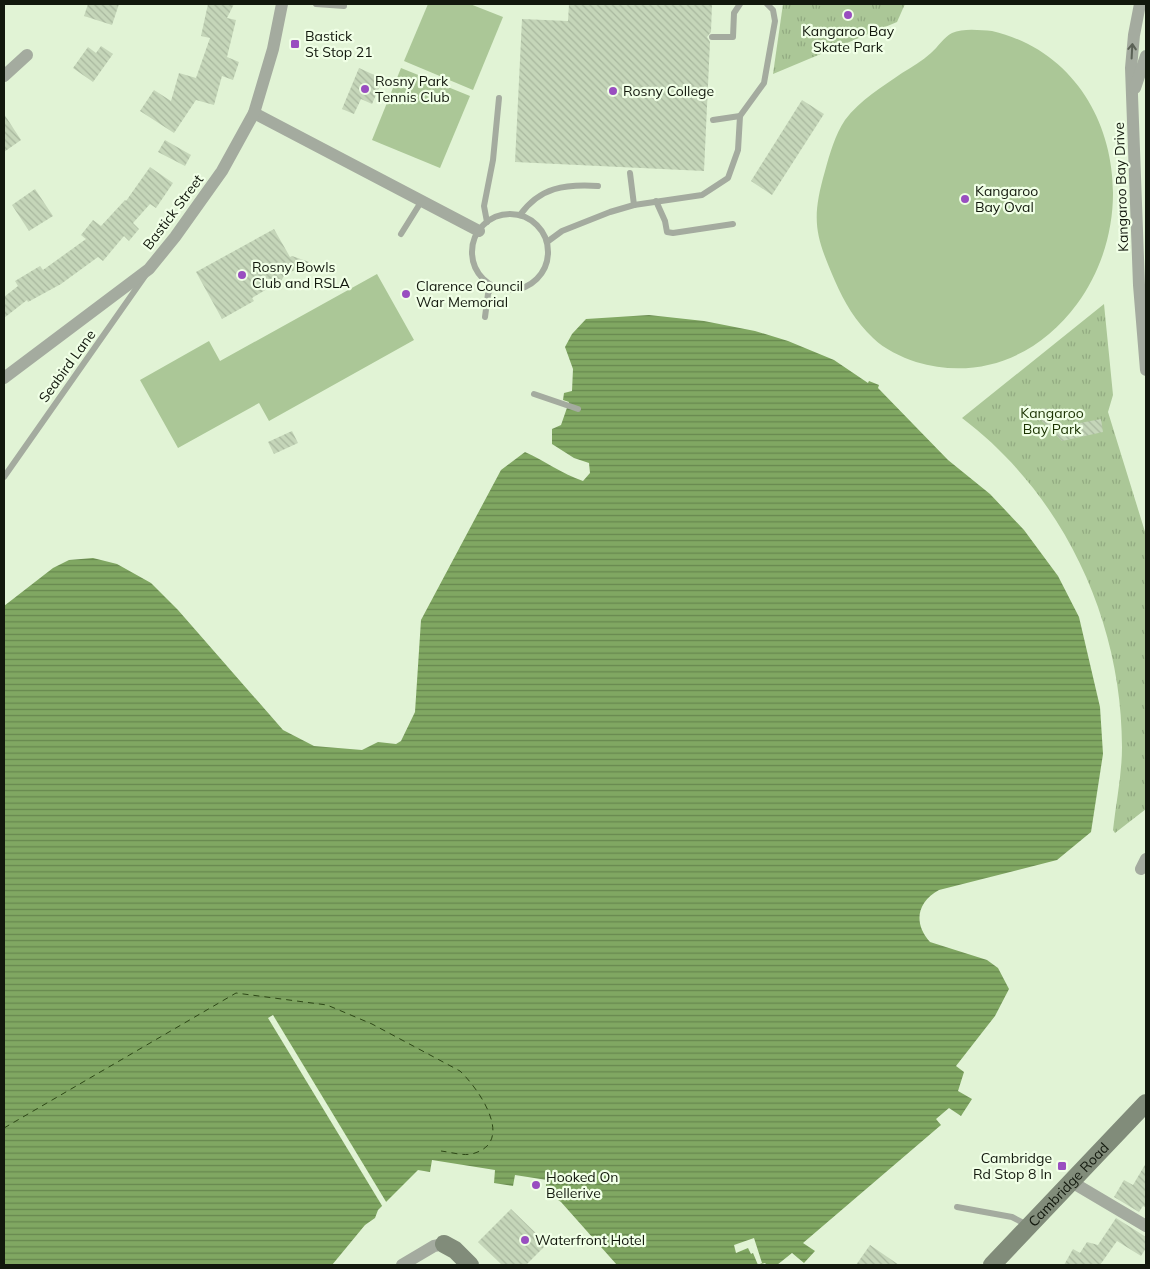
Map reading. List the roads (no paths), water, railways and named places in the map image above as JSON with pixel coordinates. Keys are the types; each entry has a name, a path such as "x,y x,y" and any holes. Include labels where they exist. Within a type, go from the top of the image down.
{"main road":[{"name":"Cambridge Road","path":"996,1263 1070,1181 1117,1136 1146,1103"},
{"path":"444,1244 455,1250 470,1265"}],"street":[{"name":"Bastick Street","path":"4,378 149,268 175,238 222,172 254,113 273,49 282,4"},
{"name":"Kangaroo Bay Drive","path":"1140,4 1132,49 1142,232 1146,370"},
{"path":"4,76 27,55"},
{"path":"1133,93 1146,56"},
{"path":"254,113 421,202 483,226"},
{"path":"1070,1181 1146,1226"},
{"path":"402,1265 434,1246 444,1244"}],"lane":[{"path":"316,4 344,6"},
{"path":"712,37 733,37 734,13 740,4"},
{"path":"547,242 562,231 634,205 702,195 728,178 738,150 740,116 764,82 775,21 773,10 767,4"},
{"path":"483,226 503,215 520,215 535,224 547,242 548,253 545,267 532,284 515,290 492,286 479,274 474,263 473,245 483,226 484,206 493,160 499,98"},
{"path":"713,120 740,116"},
{"path":"630,173 634,205"},
{"path":"520,215 527,205 544,191 563,185 598,186"},
{"path":"401,234 421,202"},
{"path":"656,202 665,221 667,232 673,234 733,224"},
{"name":"Seabird Lane","path":"4,478 126,306 149,268"},
{"path":"485,317 488,294 492,286"},
{"path":"534,394 578,409"},
{"path":"957,1207 1012,1216 1028,1226"}],"place":[{"name":"Kangaroo Bay Skate Park","path":"848,15"},
{"name":"Bastick St Stop 21","path":"295,44"},
{"name":"Rosny Park Tennis Club","path":"365,89"},
{"name":"Rosny College","path":"613,91"},
{"name":"Kangaroo Bay Oval","path":"965,199"},
{"name":"Rosny Bowls Club and RSLA","path":"242,275"},
{"name":"Clarence Council War Memorial","path":"406,294"},
{"name":"Cambridge Rd Stop 8 In","path":"1062,1166"},
{"name":"Hooked On Bellerive","path":"536,1185"},
{"name":"Waterfront Hotel","path":"525,1240"}],"park label":[{"name":"Kangaroo Bay Park","path":"1052,422"}]}
